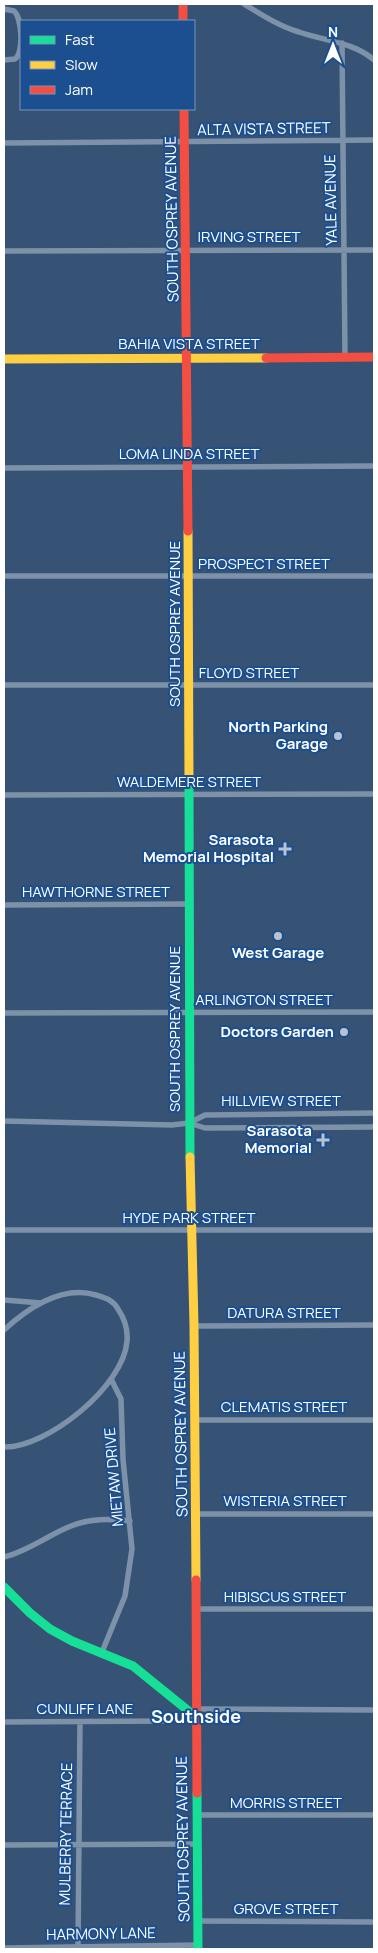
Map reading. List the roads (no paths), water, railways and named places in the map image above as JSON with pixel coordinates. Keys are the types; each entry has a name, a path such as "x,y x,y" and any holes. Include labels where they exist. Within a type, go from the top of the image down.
{"street":[{"path":"183,4 183,20"},
{"path":"244,4 286,27 361,50 374,60"},
{"path":"4,9 14,11 19,18 20,34"},
{"name":"YALE AVENUE","path":"342,43 345,357"},
{"path":"4,60 15,59 20,52"},
{"name":"SOUTH OSPREY AVENUE","path":"184,110 190,685 189,1123 190,1230 194,1326 198,1947"},
{"name":"ALTA VISTA STREET","path":"4,143 374,140"},
{"name":"IRVING STREET","path":"4,251 374,250"},
{"name":"BAHIA VISTA STREET","path":"4,358 374,357"},
{"name":"LOMA LINDA STREET","path":"4,468 374,466"},
{"name":"PROSPECT STREET","path":"4,576 374,576"},
{"name":"FLOYD STREET","path":"4,686 374,685"},
{"name":"WALDEMERE STREET","path":"4,795 374,794"},
{"name":"HAWTHORNE STREET","path":"4,905 188,904"},
{"name":"ARLINGTON STREET","path":"4,1013 374,1012"},
{"name":"HILLVIEW STREET","path":"189,1123 205,1115 374,1114"},
{"name":"HILLVIEW STREET","path":"4,1121 74,1121 126,1125 189,1123 205,1128 374,1127"},
{"name":"HYDE PARK STREET","path":"4,1230 374,1230"},
{"path":"4,1330 41,1303 57,1296 82,1292 106,1298 114,1303 122,1314 128,1336 124,1355 111,1379 79,1413 55,1430 24,1444 4,1447"},
{"path":"4,1300 41,1303"},
{"name":"DATURA STREET","path":"194,1326 374,1325"},
{"name":"MIETAW DRIVE","path":"102,1652 121,1608 128,1582 132,1548 123,1458 121,1399 111,1379"},
{"name":"CLEMATIS STREET","path":"194,1420 374,1420"},
{"name":"WISTERIA STREET","path":"195,1514 374,1514"},
{"path":"4,1558 34,1546 78,1523 93,1520 130,1521"},
{"path":"4,1587 44,1624 71,1640 102,1652 140,1671 156,1683 181,1707 196,1713 374,1710"},
{"name":"HIBISCUS STREET","path":"195,1609 374,1609"},
{"name":"CUNLIFF LANE","path":"4,1722 167,1721"},
{"name":"MULBERRY TERRACE","path":"78,1947 80,1722"},
{"name":"MORRIS STREET","path":"197,1815 374,1815"},
{"path":"4,1845 197,1844"},
{"name":"GROVE STREET","path":"198,1921 374,1922"},
{"name":"HARMONY LANE","path":"4,1948 198,1947"}],"place":[{"name":"North Parking Garage","path":"338,736"},
{"name":"Sarasota Memorial Hospital","path":"285,849"},
{"name":"West Garage","path":"278,936"},
{"name":"Doctors Garden","path":"344,1032"},
{"name":"Sarasota Memorial","path":"323,1140"}],"district":[{"name":"Southside","path":"196,1717"}]}
